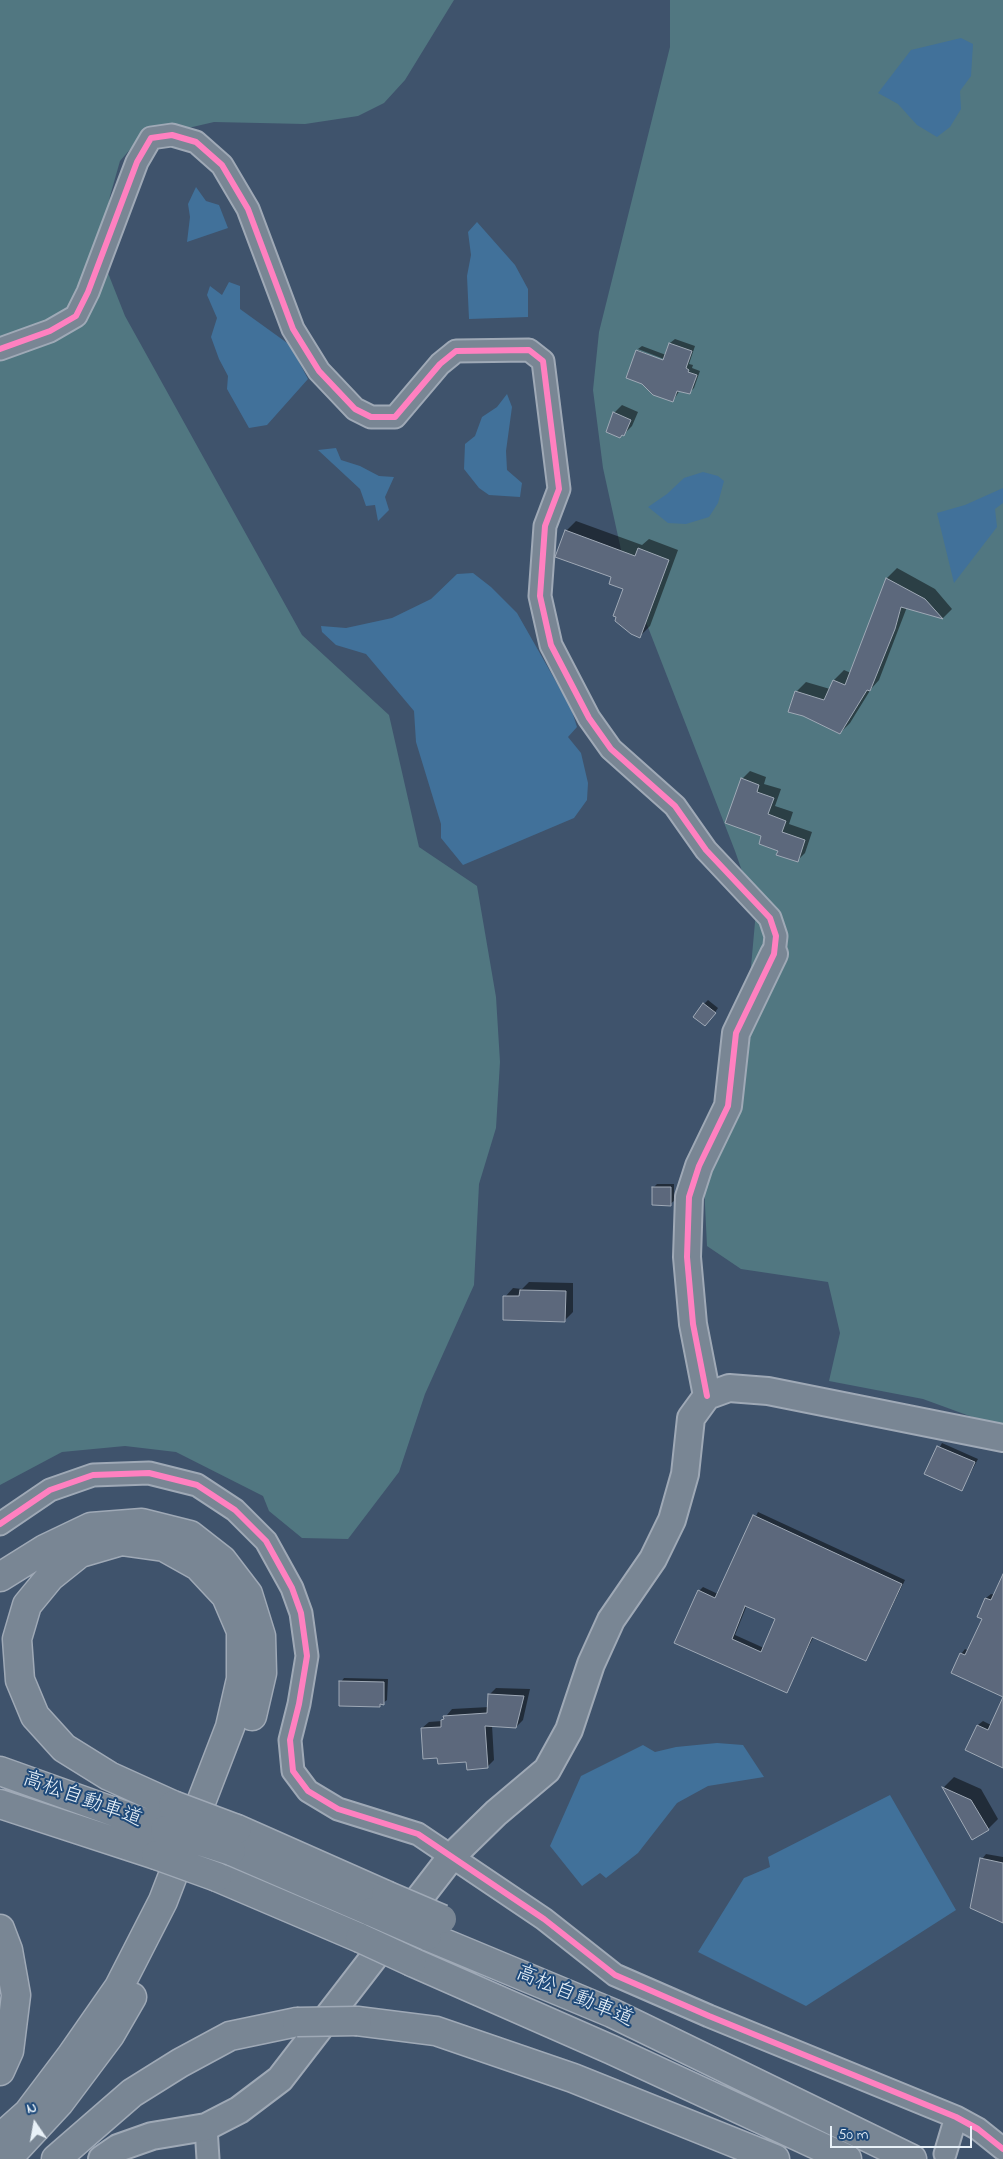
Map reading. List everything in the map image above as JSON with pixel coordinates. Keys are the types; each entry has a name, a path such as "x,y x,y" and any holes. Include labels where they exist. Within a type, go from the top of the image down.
{"highway":[{"path":"0,1577 45,1549 91,1528 142,1523 190,1535 222,1560 248,1594 262,1636 262,1673 250,1723 194,1875 154,1960 110,2035 59,2103 7,2159"},
{"path":"0,2138 28,2113 71,2056 123,1978 163,1901 204,1796 230,1727 241,1679 241,1631 226,1596 198,1566 164,1547 121,1541 80,1554 50,1577 27,1606 17,1639 20,1680 35,1716 64,1748 109,1776 172,1805 234,1840"},
{"name":"高松自動車道","path":"0,1771 160,1843 217,1877 612,2050 847,2159"},
{"name":"高松自動車道","path":"0,1804 160,1843"},
{"path":"160,1843 234,1840"},
{"name":"高松自動車道","path":"234,1840 434,1927 912,2159"},
{"path":"0,1929 8,1950 16,1995 9,2051 0,2071"},
{"path":"56,2159 132,2094 180,2063 230,2036 297,2022 357,2020 436,2031 573,2078 773,2158"}],"street":[{"path":"0,349 50,331 76,316 88,292 137,162 151,138 172,134 196,142 222,165 248,209 293,329 319,370 355,409 371,417 395,417 440,364 456,351 529,350 543,361 559,490 545,526 540,596 551,645 589,718 611,749 675,806 706,850 770,918 776,936 774,954 736,1033 728,1106 699,1166 689,1197 688,1257 692,1314 707,1396"},
{"path":"102,2159 118,2148 152,2136 206,2127 239,2110 280,2080 452,1856 496,1813 547,1770 569,1730 591,1664 611,1620 653,1559 672,1520 685,1474 691,1418 707,1396 729,1388 768,1391 1003,1438"},
{"path":"0,1524 50,1490 93,1474 148,1473 197,1485 235,1510 266,1540 292,1588 301,1613 307,1656 299,1704 290,1740 293,1771 308,1791 338,1809 418,1834 544,1919 615,1975 709,2016 956,2117 978,2129 1003,2149"},
{"path":"945,2154 956,2117"},
{"path":"206,2127 208,2159"}],"green space":[{"path":"0,0 454,0 405,80 384,103 358,116 305,124 214,122 158,135 132,147 120,161 110,196 104,234 108,273 125,316 302,635 389,715 419,847 477,886 496,997 500,1062 496,1128 479,1184 474,1285 425,1394 399,1472 348,1539 302,1538 269,1511 263,1496 176,1452 125,1446 62,1452 0,1485"},
{"path":"670,0 1003,0 1003,1432 997,1426 923,1399 829,1381 840,1333 828,1282 741,1269 707,1246 703,1164 738,1112 756,911 735,851 625,568 603,468 593,390 599,332 670,47"}],"water":[{"path":"961,38 973,44 971,76 960,91 961,109 950,127 937,137 917,125 898,104 878,93 911,50"},
{"path":"196,187 206,201 219,205 228,228 187,242 190,217 188,204"},
{"path":"477,222 515,265 528,289 528,317 469,319 467,276 471,255 468,232"},
{"path":"229,282 240,286 240,309 290,345 308,379 267,425 249,428 227,389 228,376 211,337 217,318 207,295 210,286 222,295"},
{"path":"507,394 512,407 506,451 507,470 522,483 520,497 489,495 479,488 464,469 465,444 475,436 482,417 497,407"},
{"path":"336,448 341,460 360,466 379,476 394,477 385,497 389,510 378,521 375,505 366,506 360,489 318,450"},
{"path":"703,472 718,476 724,481 718,503 709,517 686,524 668,523 648,507 667,494 684,478"},
{"path":"1003,488 1003,503 995,509 997,527 954,583 937,513 965,505"},
{"path":"473,573 491,587 517,613 571,708 577,727 568,737 581,753 588,783 587,800 574,818 463,865 441,838 441,824 416,742 414,711 366,654 336,645 322,632 321,626 346,628 392,618 431,599 457,574"},
{"path":"717,1743 743,1745 764,1777 708,1786 677,1803 638,1853 606,1878 600,1873 582,1886 550,1846 581,1776 643,1745 655,1752 676,1747"},
{"path":"890,1795 956,1910 806,2006 698,1952 744,1878 770,1867 768,1857"}],"building":[{"path":"669,343 692,351 686,368 689,370 688,372 697,375 690,394 677,391 673,402 653,395 642,384 626,378 636,350 663,360"},
{"path":"613,412 631,420 624,436 622,435 620,438 606,432"},
{"path":"565,530 635,556 638,548 669,560 640,638 631,634 615,621 616,617 613,616 623,589 609,584 611,577 555,557"},
{"path":"886,578 925,599 943,619 901,607 895,629 870,691 867,690 840,734 803,716 788,712 795,691 824,700 833,680 845,685"},
{"path":"741,778 759,785 757,792 774,798 768,814 786,821 782,832 805,840 798,862 776,855 778,851 759,844 761,836 725,823"},
{"path":"703,1003 716,1013 705,1026 693,1017"},
{"path":"652,1187 671,1187 671,1206 652,1205"},
{"path":"520,1290 566,1291 565,1322 503,1320 503,1296 519,1296"},
{"path":"937,1446 975,1462 962,1491 924,1474"},
{"path":"753,1515 902,1584 866,1661 812,1637 787,1693 674,1643 698,1590 715,1598","holes":["745,1606 775,1619 761,1652 732,1639"]},
{"path":"1003,1574 1003,1697 951,1673 960,1653 965,1655 982,1619 977,1617 985,1598 991,1600"},
{"path":"339,1681 384,1682 384,1705 380,1704 380,1707 339,1706"},
{"path":"488,1694 524,1696 516,1728 485,1726 488,1768 467,1770 466,1762 438,1764 437,1758 423,1759 421,1728 441,1727 441,1720 444,1719 443,1716 487,1713"},
{"path":"1003,1697 1003,1768 965,1750 977,1725 988,1730"},
{"path":"942,1787 971,1800 989,1830 972,1840"},
{"path":"980,1858 1003,1863 1003,1923 970,1908"}],"cycle path":[{"path":"0,349 50,331 76,316 88,292 137,162 151,138 172,135 196,142 222,165 248,209 293,329 319,371 355,409 371,417 395,417 440,364 456,351 529,350 543,361 559,489 545,526 540,596 551,645 589,718 611,749 675,806 706,850 770,918 776,936 774,954 736,1033 728,1106 699,1166 689,1197 687,1257 693,1324 707,1396"},
{"path":"0,1524 50,1490 93,1475 149,1473 197,1485 235,1510 266,1541 292,1588 301,1613 307,1656 299,1704 290,1740 293,1771 308,1791 338,1809 418,1834 544,1919 615,1975 709,2016 956,2117 978,2129 1003,2149"}]}
